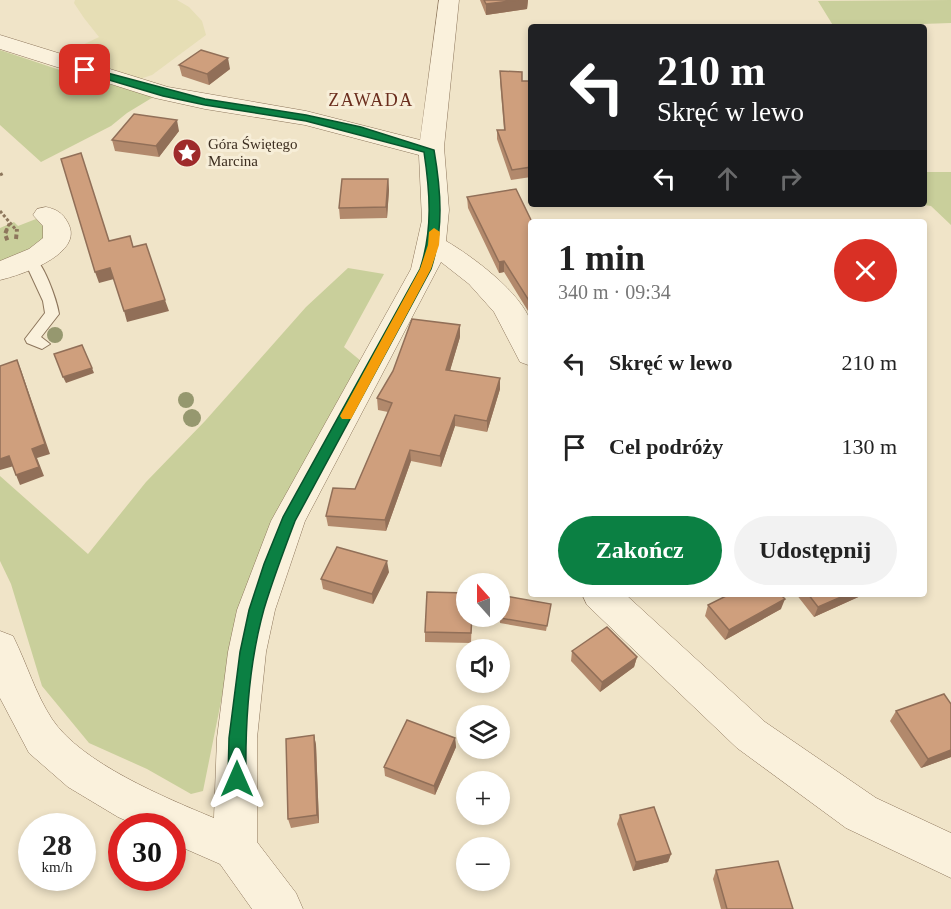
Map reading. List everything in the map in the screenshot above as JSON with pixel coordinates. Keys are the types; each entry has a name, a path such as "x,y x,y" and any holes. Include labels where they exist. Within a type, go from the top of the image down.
{"street":[{"path":"235,849 237,738 256,610 288,521 426,269 433,245 436,193 429,150 435,130 449,0"},
{"path":"0,42 163,93 306,118 361,130 429,150"},
{"path":"0,271 31,260 53,244 58,234 56,224 46,215"},
{"path":"433,245 458,258 484,279 507,308 528,346"},
{"path":"603,597 751,735 861,813 951,856"},
{"path":"0,648 7,670 42,738 67,762 100,784 235,849 280,909"}],"lane":[{"path":"31,260 50,301 52,314 32,339 42,344"}],"path":[{"path":"0,211 10,221 17,229 12,247 5,234 10,221"}],"shaded area":[{"path":"75,0 177,0 189,7 202,21 206,35 152,75 137,80 88,67 70,51 99,37 74,3"}],"green space":[{"path":"951,0 951,23 832,24 818,1"},
{"path":"0,50 78,76 155,96 111,126 41,162 0,125"},
{"path":"927,172 951,172 951,225 931,206 927,205"},
{"path":"36,219 45,228 46,237 37,248 0,265 0,228 14,222 18,226"},
{"path":"348,268 384,274 344,347 361,361 279,507 239,612 203,791 191,794 147,769 89,743 42,686 11,584 0,561 0,476 88,554 146,482 205,421 306,307"}],"building":[{"path":"484,0 518,0 486,4"},
{"path":"201,50 228,58 207,74 179,65"},
{"path":"500,71 522,72 522,81 528,81 528,167 512,170 497,130 505,130"},
{"path":"134,114 177,120 156,146 112,140"},
{"path":"81,153 109,241 130,236 133,247 146,244 165,300 124,311 110,268 95,272 61,159"},
{"path":"342,179 388,179 386,207 339,208"},
{"path":"516,189 531,219 528,219 528,299 504,261 499,262 467,197"},
{"path":"412,319 460,325 446,370 500,378 487,421 455,415 440,456 410,450 385,520 326,516 333,488 355,489 392,403 377,398 393,371"},
{"path":"82,345 92,368 63,377 54,354"},
{"path":"17,360 45,444 32,449 39,467 16,475 9,456 0,459 0,366"},
{"path":"337,547 387,561 372,594 321,579"},
{"path":"427,592 456,593 456,627 471,627 471,633 425,632"},
{"path":"510,597 551,604 547,626 510,620"},
{"path":"724,597 783,597 785,599 729,630 708,605"},
{"path":"810,597 841,597 818,607"},
{"path":"607,627 637,657 602,682 572,651"},
{"path":"944,694 951,704 951,750 928,759 896,711"},
{"path":"407,720 455,738 434,786 384,767"},
{"path":"314,735 317,815 288,819 286,739"},
{"path":"654,807 671,854 636,862 620,815"},
{"path":"778,861 793,909 727,909 716,870"}],"slow traffic":[{"path":"346,416 426,269 434,232"}],"place":[{"name":"Góra Świętego Marcina","path":"187,153"}],"district":[{"name":"ZAWADA","path":"371,100"}],"route":[{"path":"85,70 163,93 306,118 361,130 429,150 436,193 433,245 426,269 288,521 272,564 256,610 248,652 237,738 237,779"}]}
